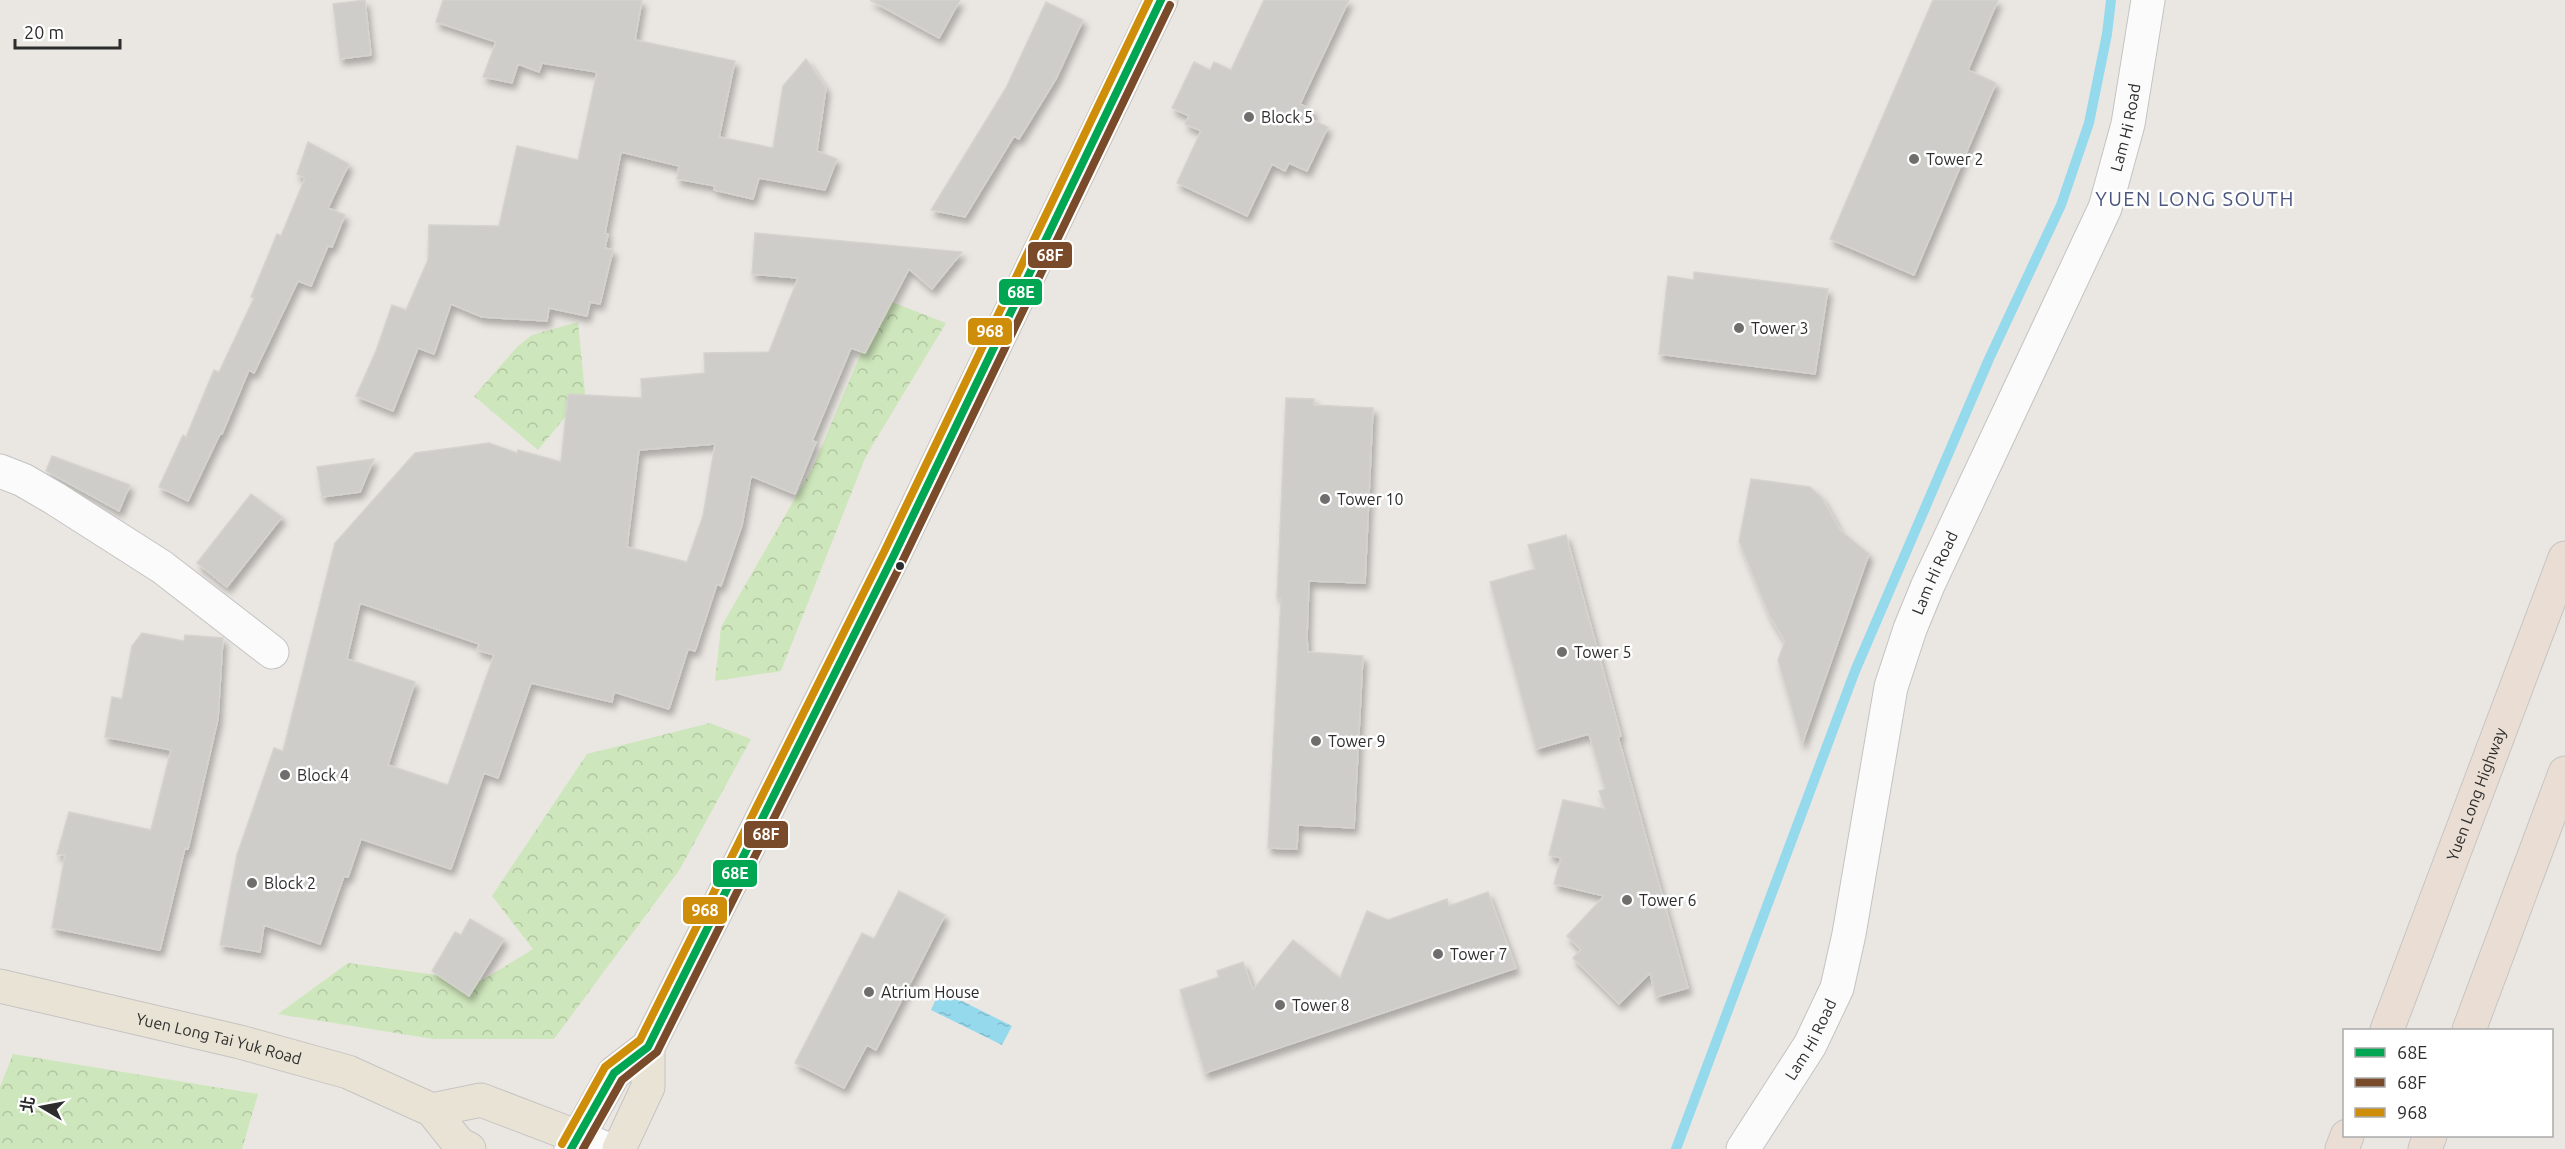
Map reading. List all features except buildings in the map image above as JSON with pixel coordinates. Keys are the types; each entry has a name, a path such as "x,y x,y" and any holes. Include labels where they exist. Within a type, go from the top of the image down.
{"highway":[{"name":"Yuen Long Highway","path":"2387,1029 2565,558"},
{"path":"2469,1029 2565,774"}],"main road":[{"path":"432,1110 481,1100 585,1145 614,1073 648,1047 899,544 1161,0"},
{"name":"Yuen Long Tai Yuk Road","path":"0,986 293,1055 348,1072 432,1110 459,1144 469,1149"},
{"path":"619,1149 648,1087 648,1047"}],"street":[{"name":"Lam Hi Road","path":"1743,1149 1810,1045 1837,988 1849,934 1891,687 1910,629 1928,585 2105,208 2128,124 2148,0"},
{"path":"0,471 23,480 54,498 162,567 272,652"}],"green space":[{"path":"884,299 946,323 866,456 781,671 715,681 721,627 813,467"},
{"path":"578,322 585,393 538,450 474,396 518,346 532,335"},
{"path":"710,723 751,739 680,869 554,1039 433,1039 278,1014 348,963 481,981 533,949 492,896 587,754"},
{"path":"13,1054 258,1094 242,1149 0,1149 0,1087"}],"water":[{"path":"940,990 1012,1026 1002,1045 931,1010"}],"waterway":[{"path":"1676,1149 1855,671 1989,359 2061,205 2089,123 2107,34 2111,0"}],"transit line":[{"name":"968","path":"562,1144 605,1067 640,1040 885,550 1149,0"},
{"name":"68E","path":"571,1149 614,1073 648,1047 894,555 1161,0"},
{"name":"68F","path":"583,1149 622,1080 657,1052 903,560 1170,5"}],"place":[{"name":"Block 5","path":"1249,117"},
{"name":"Tower 2","path":"1914,159"},
{"name":"Tower 3","path":"1739,328"},
{"name":"Tower 10","path":"1325,499"},
{"name":"Tower 5","path":"1562,652"},
{"name":"Tower 9","path":"1316,741"},
{"name":"Block 4","path":"285,775"},
{"name":"Block 2","path":"252,883"},
{"name":"Tower 6","path":"1627,900"},
{"name":"Tower 7","path":"1438,954"},
{"name":"Atrium House","path":"869,992"},
{"name":"Tower 8","path":"1280,1005"}],"district":[{"name":"YUEN LONG SOUTH","path":"2195,198"}]}
